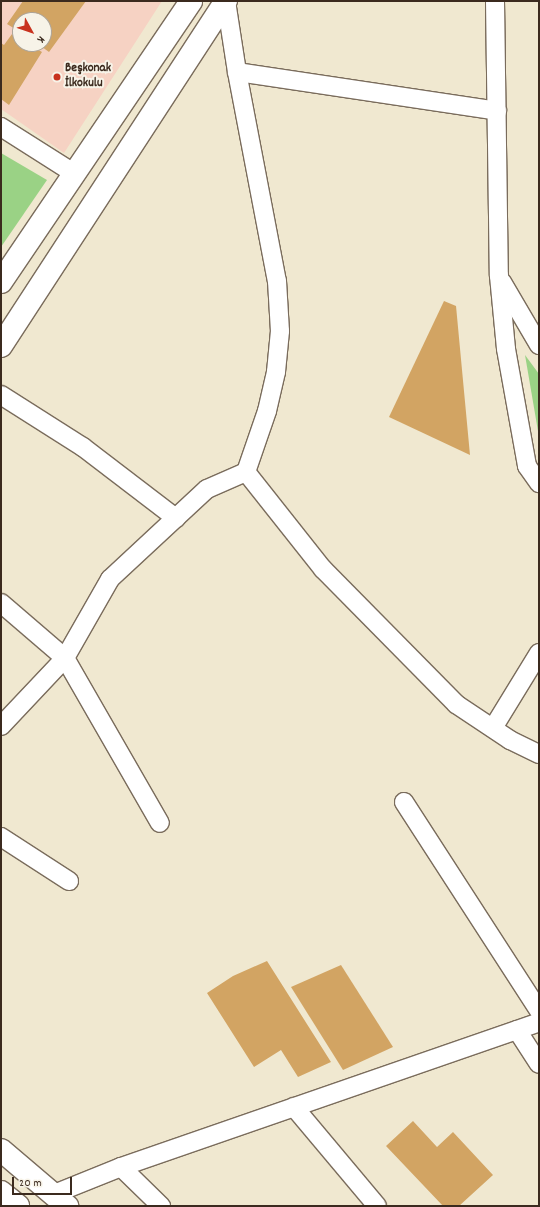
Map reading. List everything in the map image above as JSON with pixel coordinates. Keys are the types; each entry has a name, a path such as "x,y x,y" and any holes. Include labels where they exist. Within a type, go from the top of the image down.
{"street":[{"path":"1,282 191,1"},
{"path":"1,726 65,658 110,579 207,489 246,472 266,411 276,372 280,331 277,281 237,72 226,1"},
{"path":"1,346 226,1"},
{"path":"495,1 499,276 506,349 527,466 539,483"},
{"path":"237,72 497,111"},
{"path":"1,127 75,174"},
{"path":"499,276 539,345"},
{"path":"1,395 83,447 176,518"},
{"path":"246,472 323,568 456,704 493,728 539,754"},
{"path":"1,603 65,658 160,823"},
{"path":"493,728 539,653"},
{"path":"404,802 539,1011"},
{"path":"1,837 70,881"},
{"path":"1,1150 60,1200 121,1167 539,1022"},
{"path":"517,1030 539,1064"},
{"path":"294,1107 377,1206"},
{"path":"121,1167 161,1206"},
{"path":"1,1192 18,1206"}],"shaded area":[{"name":"Beşkonak İlkokulu","path":"1,1 162,1 64,153 1,109"}],"green space":[{"path":"1,153 47,180 1,247"},
{"path":"525,355 539,374 539,437"}],"building":[{"path":"23,1 86,1 52,48 52,12 15,12"},
{"path":"12,17 12,27 7,24"},
{"path":"12,34 12,52 42,52 9,105 1,99 1,43 4,45"},
{"path":"444,301 456,306 470,455 389,417"},
{"path":"267,961 331,1062 298,1077 281,1050 254,1067 207,993 233,976"},
{"path":"341,965 393,1047 343,1070 291,987"},
{"path":"413,1121 437,1147 453,1132 493,1175 459,1206 443,1206 386,1146"}],"place":[{"name":"Beşkonak İlkokulu","path":"57,77"}]}
